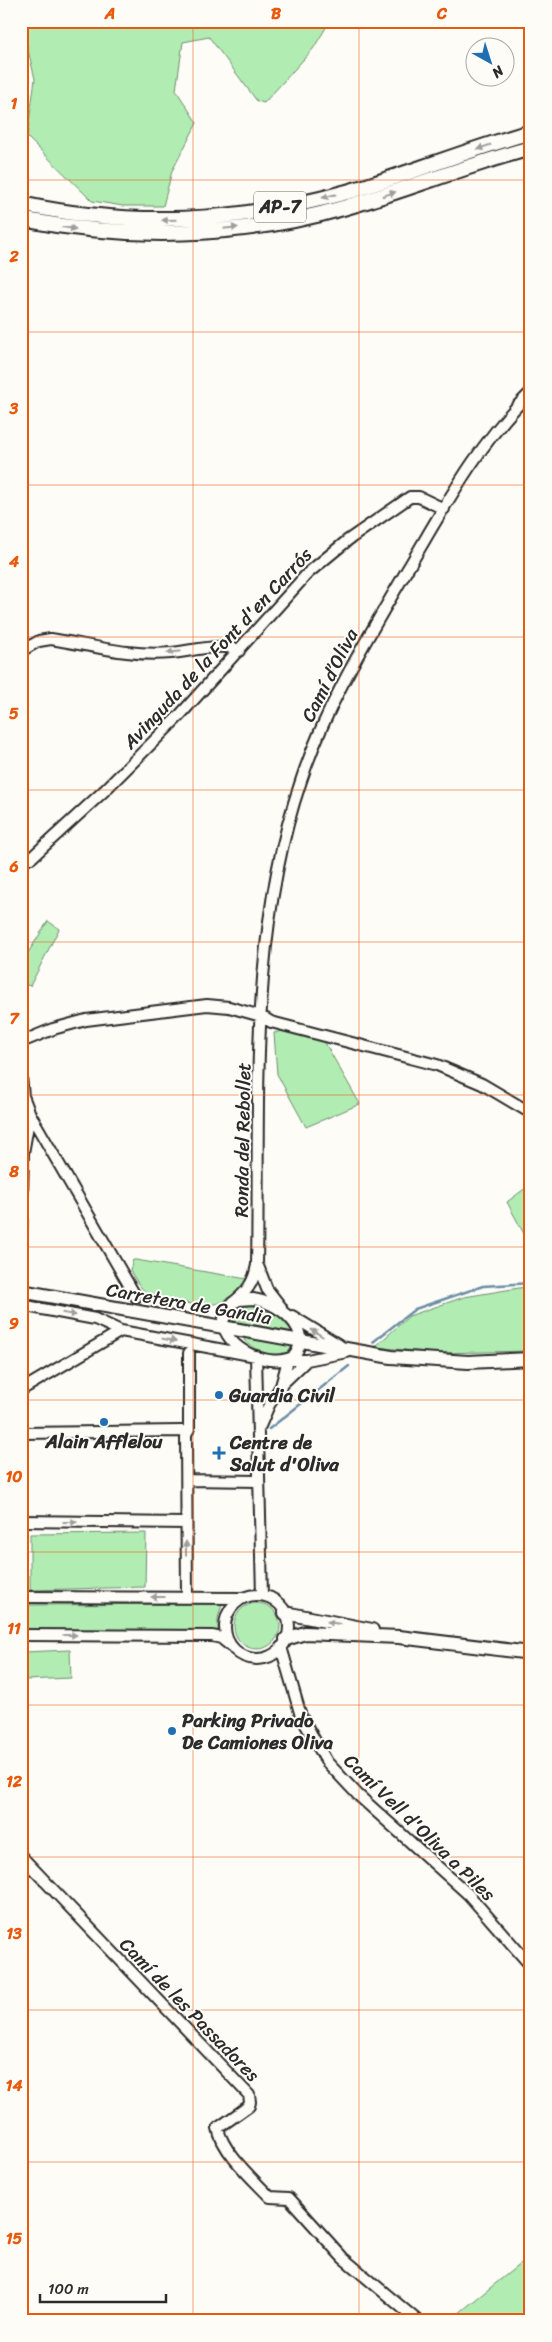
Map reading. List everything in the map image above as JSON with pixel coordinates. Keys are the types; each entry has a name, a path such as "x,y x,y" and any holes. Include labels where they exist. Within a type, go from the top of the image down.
{"highway":[{"name":"AP-7","path":"21,204 91,216 163,221 196,220 347,192 531,132"},
{"name":"AP-7","path":"21,219 70,228 133,233 186,233 257,225 343,208 531,148"}],"main road":[{"name":"Carretera de Gandia","path":"23,1289 351,1352 410,1360 447,1362 531,1359"},
{"path":"285,1613 379,1631 399,1637"},
{"path":"284,1643 305,1633 399,1637 531,1653"}],"street":[{"name":"Camí d’Oliva","path":"261,1016 262,970 272,896 286,831 301,780 316,741 348,671 444,508 485,444 531,392"},
{"name":"Avinguda de la Font d'en Carrós","path":"31,858 130,765 239,651 286,595 335,550 375,523 404,500 419,497 444,508"},
{"path":"21,651 39,641 51,639 146,653 170,653 230,646 239,651"},
{"path":"21,1042 53,1029 86,1020 207,1005 229,1007 261,1016 271,1022 437,1065 482,1084 531,1113"},
{"name":"Ronda del Rebollet","path":"231,1304 250,1285 257,1265 261,1016"},
{"path":"21,1076 22,1095 30,1114 136,1298"},
{"path":"21,1244 23,1153 30,1114"},
{"name":"Ronda del Rebollet","path":"257,1265 267,1289 297,1327 300,1342"},
{"path":"262,1595 256,1356 233,1342 224,1329 224,1316 231,1304 246,1299 262,1300 351,1352"},
{"path":"21,1305 21,1368"},
{"name":"Carretera de Gandia","path":"21,1305 95,1319 121,1331 268,1359 307,1360 351,1352"},
{"path":"21,1390 121,1331"},
{"path":"258,1439 262,1418 280,1386 288,1360 297,1353 300,1342"},
{"path":"187,1597 186,1434 189,1429 190,1353"},
{"path":"280,1386 307,1360"},
{"path":"21,1434 182,1431 186,1434"},
{"path":"187,1480 258,1481"},
{"path":"21,1521 186,1523"},
{"path":"21,1597 242,1598 262,1595 272,1598 285,1613 288,1621 284,1643 274,1654 256,1659 238,1653 221,1638 212,1636 21,1635"},
{"path":"231,1646 227,1638 225,1620 234,1604 242,1598"},
{"name":"Camí Vell d'Oliva a Piles","path":"284,1643 301,1716 327,1762 358,1795 468,1894 531,1966"},
{"name":"Camí de les Passadores","path":"21,1856 249,2095 250,2102 248,2106 218,2128 238,2164 270,2197 289,2198 343,2258 418,2321"}],"green space":[{"path":"21,21 330,21 313,49 264,103 257,101 209,37 183,42 176,90 197,123 172,171 163,206 123,206 92,201 27,137 35,79"},
{"path":"48,921 59,929 30,986 21,983 21,964"},
{"path":"290,1029 324,1041 360,1104 306,1127 277,1074 274,1033"},
{"path":"531,1184 531,1247 507,1202"},
{"path":"133,1260 247,1279 235,1296 218,1303 198,1305 166,1301 151,1296 140,1286 130,1270"},
{"path":"531,1286 531,1351 435,1353 375,1347 409,1316 464,1297"},
{"path":"247,1306 256,1306 278,1316 293,1332 292,1335 234,1325 236,1312"},
{"path":"245,1338 290,1346 290,1352 278,1356 266,1354 249,1344 244,1340"},
{"path":"146,1533 145,1587 30,1590 30,1534"},
{"path":"252,1603 262,1603 276,1613 280,1626 276,1639 270,1645 262,1649 252,1649 238,1639 234,1631 234,1621 244,1607"},
{"path":"222,1604 218,1618 218,1630 21,1629 21,1605"},
{"path":"70,1650 71,1678 26,1680 24,1652"},
{"path":"531,2255 531,2315 523,2321 449,2321"}],"waterway":[{"path":"373,1342 415,1309 483,1286 531,1283"},
{"path":"269,1429 349,1366"}],"place":[{"name":"Guardia Civil","path":"219,1395"},
{"name":"Alain Afflelou","path":"104,1422"},
{"name":"Centre de Salut d'Oliva","path":"219,1453"},
{"name":"Parking Privado De Camiones Oliva","path":"172,1731"}]}
